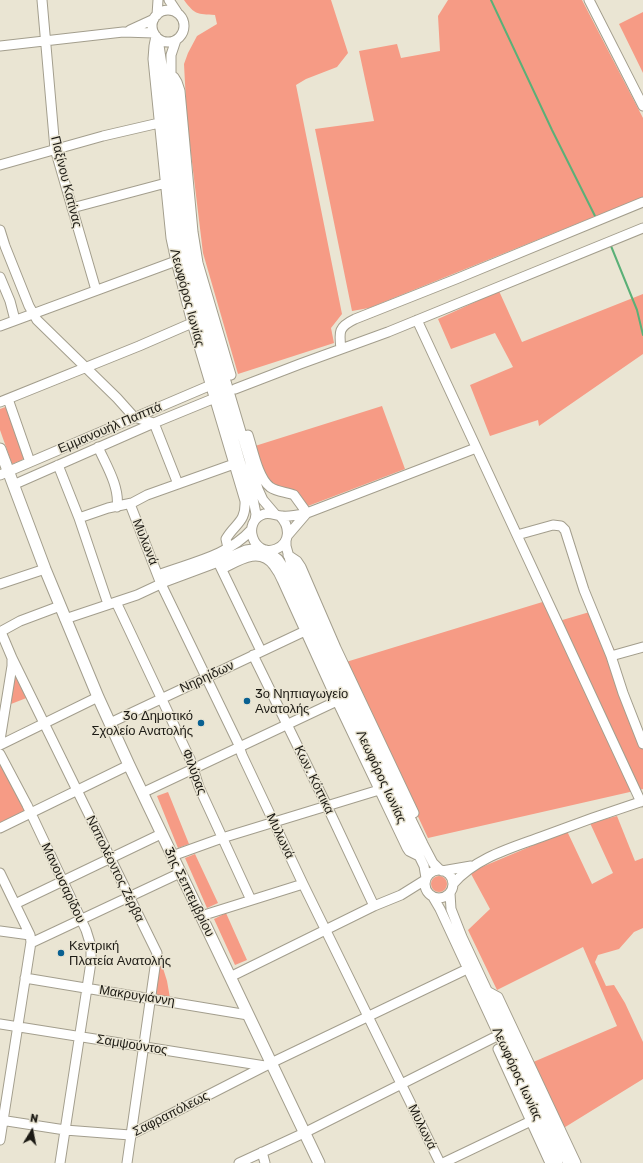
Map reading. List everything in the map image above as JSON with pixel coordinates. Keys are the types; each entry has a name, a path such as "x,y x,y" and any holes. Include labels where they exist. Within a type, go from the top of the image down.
{"main road":[{"name":"3ης Σεπτεμβρίου","path":"0,449 4,473 13,485 44,569 98,697 142,794 248,1015 268,1064 319,1163"}],"street":[{"name":"Παξίνου Κατίνας","path":"42,0 55,149 96,290"},
{"path":"158,0 153,29 162,64 176,218 181,254 187,281 226,394 247,434 265,482 270,487 294,495 307,513"},
{"path":"169,0 183,20 184,24 182,34 176,40 171,55 171,72 186,230 192,267 226,394"},
{"path":"589,0 643,106"},
{"path":"0,46 123,32 143,25 166,10 177,12"},
{"path":"123,32 156,36 166,42 176,40"},
{"name":"Λεωφόρος Ιωνίας","path":"156,36 153,52 171,238 192,323 211,385 226,394 258,489 263,500 286,524 288,555 349,692 422,844 432,863 441,871"},
{"path":"0,165 55,149 159,123"},
{"path":"72,208 166,183"},
{"path":"341,349 341,329 355,319 643,202"},
{"name":"Εμμανουήλ Παππά","path":"13,485 154,423 341,349 350,347 643,228"},
{"path":"0,234 33,314 44,328 86,367 134,417 154,423 178,484"},
{"path":"0,326 176,261"},
{"path":"0,277 10,301 15,320"},
{"path":"401,895 412,894 442,898 450,893 453,884 459,877 476,865 499,853 596,816 642,801 417,320"},
{"path":"30,462 4,400 192,323"},
{"name":"Εμμανουήλ Παππά","path":"4,473 211,385"},
{"name":"Λεωφόρος Ιωνίας","path":"226,394 234,464 243,494 245,509 244,515 239,523 226,539 228,548"},
{"name":"Λεωφόρος Ιωνίας","path":"226,394 240,461 255,506 255,520 251,530 253,540 278,559 284,568 346,705 419,856 425,870 426,879"},
{"path":"98,447 116,489 118,498 117,507"},
{"path":"255,520 264,514 290,516 307,513 476,448"},
{"path":"79,518 108,508 130,504 147,495 234,464"},
{"name":"Φιλύρας","path":"58,465 112,603 162,698 190,759 199,787 251,900"},
{"name":"Μυλωνά","path":"130,504 161,584 303,884 441,1163"},
{"path":"220,565 246,550 272,550 278,548 307,513"},
{"path":"517,535 553,525 561,526 565,530 584,590 611,656 643,744"},
{"path":"158,575 228,548 244,538 251,530"},
{"path":"65,619 137,595 161,584 250,556 260,556 266,559 274,565 282,580 406,848 419,856"},
{"path":"220,565 262,651"},
{"path":"0,584 44,569"},
{"path":"1,632 20,621 60,606"},
{"name":"Νηρηίδων","path":"110,723 305,630"},
{"name":"Ναπολέοντος Ζέρβα","path":"1,632 12,658 157,954 142,1047 127,1163"},
{"path":"611,656 643,647"},
{"name":"Κων. Κόττικα","path":"253,655 374,906"},
{"path":"0,740 5,682 12,666 12,658"},
{"path":"0,745 98,697"},
{"path":"142,794 337,701"},
{"name":"Μανουσαρίδου","path":"0,754 31,813 81,920 90,941 92,952 60,1163"},
{"path":"0,828 129,766"},
{"path":"172,856 222,838 379,790"},
{"path":"15,904 161,834"},
{"path":"230,977 374,906 401,895 426,879 432,872 476,865"},
{"path":"441,871 450,876 453,884"},
{"path":"0,873 30,939 1,1121 0,1140"},
{"path":"0,931 30,939 81,920 180,873"},
{"path":"426,879 425,887 431,896"},
{"path":"201,916 303,884"},
{"name":"Λεωφόρος Ιωνίας","path":"450,893 453,915 568,1163"},
{"name":"Λεωφόρος Ιωνίας","path":"431,896 445,920 558,1163"},
{"name":"Λεωφόρος Ιωνίας","path":"445,920 446,933 462,971 550,1163"},
{"name":"Σαφραπόλεως","path":"1,1121 65,1130 130,1135 268,1064 462,971"},
{"name":"Μακρυγιάννη","path":"25,978 248,1015"},
{"name":"Λεωφόρος Ιωνίας","path":"487,991 498,997 576,1163"},
{"name":"Σαμψούντος","path":"0,1024 142,1047 268,1064"},
{"path":"239,1163 493,1038"},
{"path":"441,1163 531,1120"},
{"path":"262,1152 265,1163"}],"shaded area":[{"path":"184,0 331,0 348,53 337,67 306,79 296,85 342,314 331,328 334,343 238,374 203,253 187,121 184,64 197,36 217,24 215,15 197,13 191,9"},
{"path":"448,0 582,0 643,118 643,197 369,308 352,311 315,129 374,121 359,51 397,44 401,58 440,51 438,16"},
{"path":"643,12 643,73 619,24"},
{"path":"499,291 522,342 643,294 643,354 539,426 538,420 490,436 470,385 513,367 495,333 451,349 438,319"},
{"path":"8,406 25,456 22,460 12,464 0,430 0,409"},
{"path":"382,406 405,469 308,506 298,492 275,487 267,479 255,446"},
{"path":"549,600 559,621 593,611 619,657 616,661 643,737 643,789 428,838 346,662"},
{"path":"15,673 29,697 11,704"},
{"path":"2,763 26,813 0,825 0,765"},
{"path":"168,792 189,844 178,848 157,796"},
{"path":"617,816 635,861 643,858 643,928 634,932 619,949 598,955 595,962 606,986 614,985 625,1003 643,1042 643,1079 562,1129 531,1063 617,1026 583,947 497,990 468,930 490,909 470,872 567,831 592,884 613,873 590,823"},
{"path":"195,854 218,903 207,908 185,858"},
{"path":"436,876 442,876 447,881 445,890 442,892 436,892 431,887 431,881"},
{"path":"226,913 247,960 235,965 214,919"},
{"path":"160,964 162,965 167,981 170,998 155,995"}],"waterway":[{"path":"491,0 552,130 595,216"},
{"path":"611,246 637,310 643,335"}],"place":[{"name":"3ο Νηπιαγωγείο Ανατολής","path":"247,701"},
{"name":"3ο Δημοτικό Σχολείο Ανατολής","path":"201,723"},
{"name":"Κεντρική Πλατεία Ανατολής","path":"61,953"}]}
